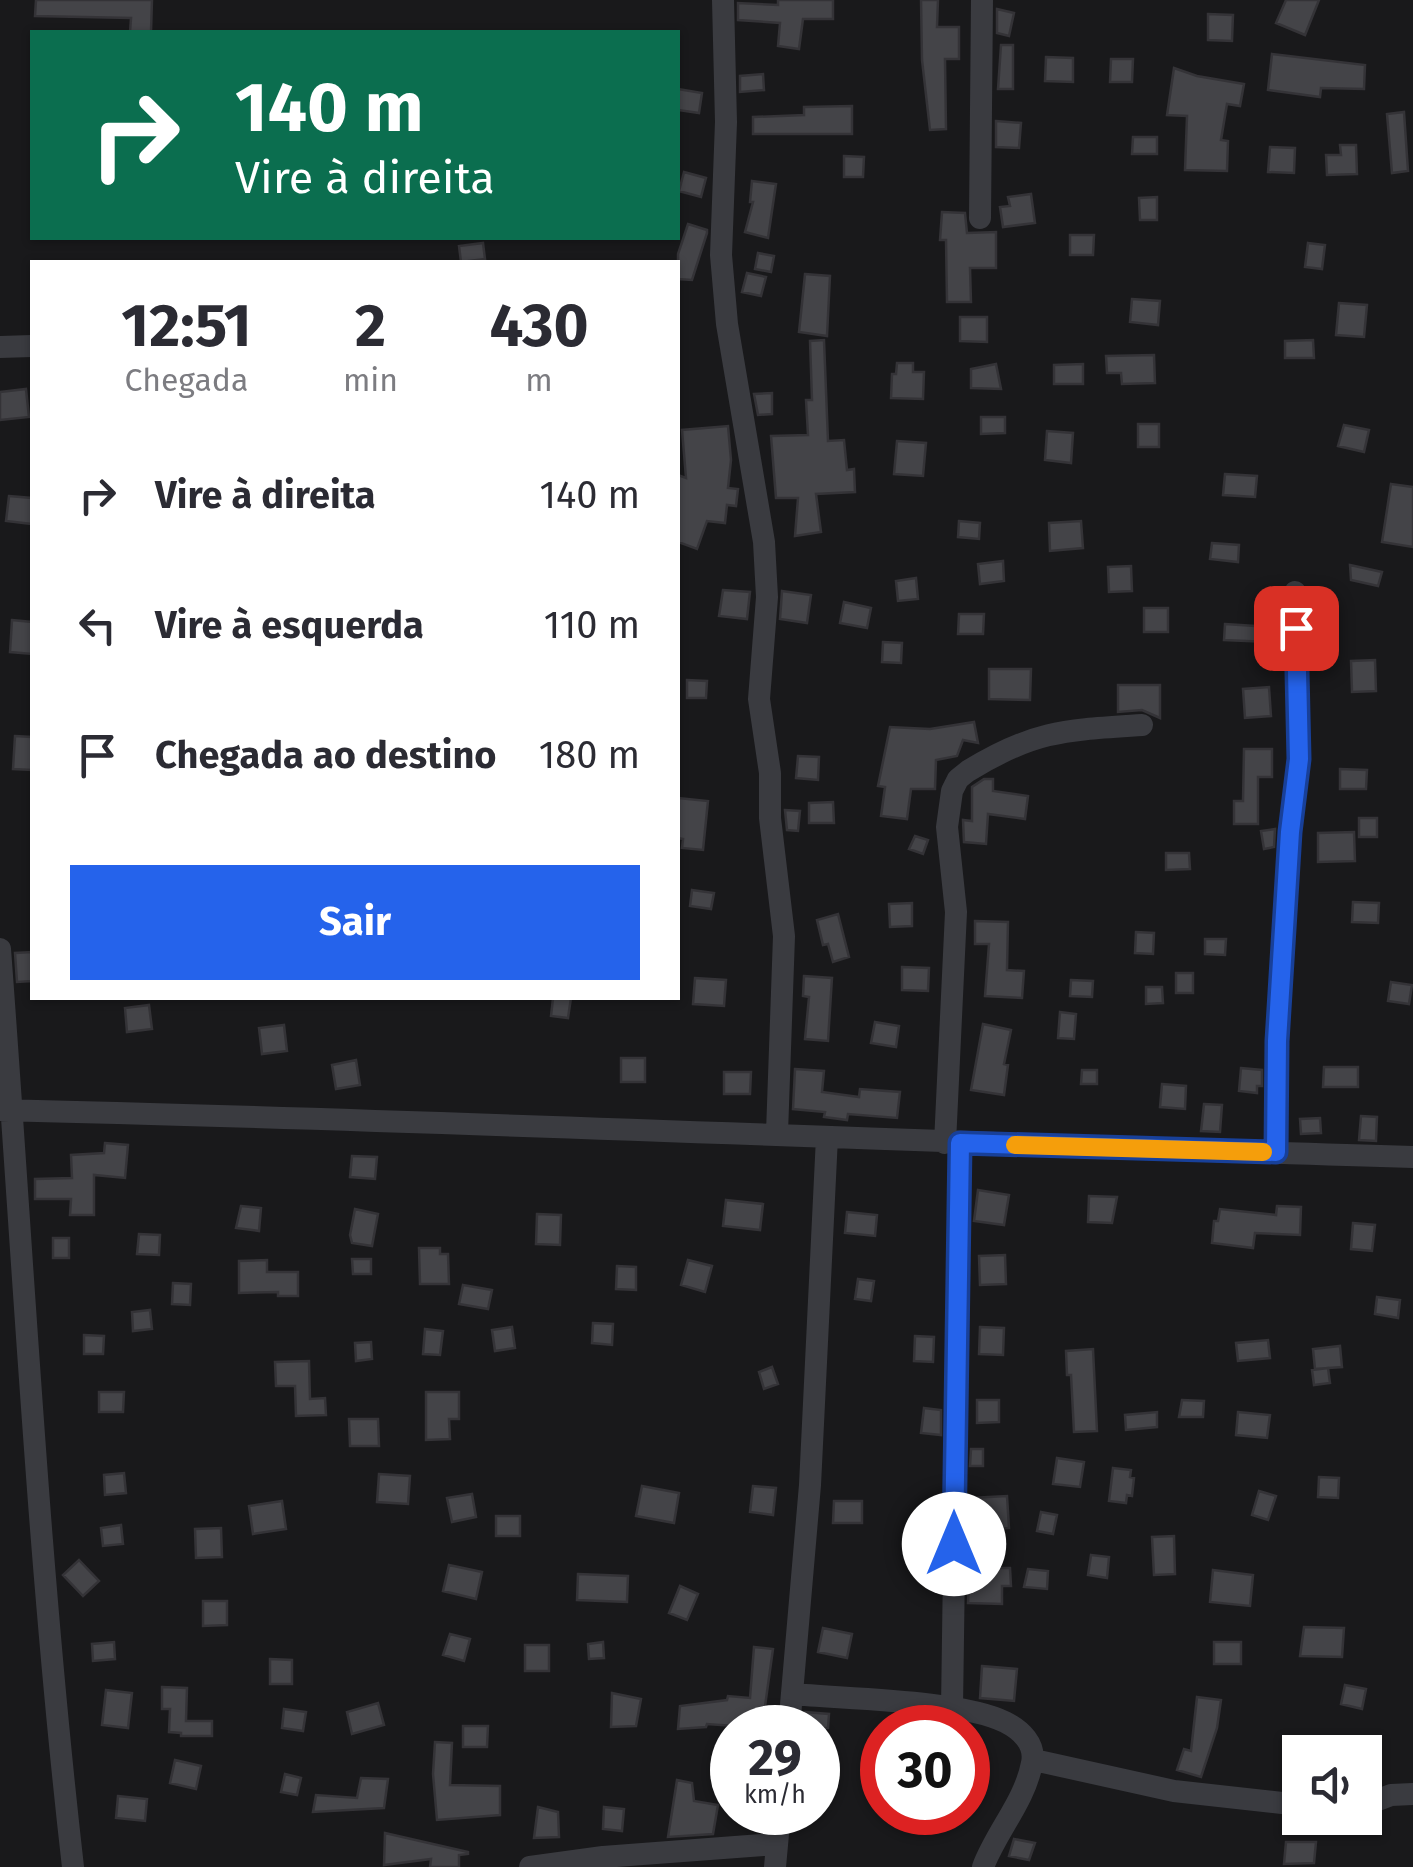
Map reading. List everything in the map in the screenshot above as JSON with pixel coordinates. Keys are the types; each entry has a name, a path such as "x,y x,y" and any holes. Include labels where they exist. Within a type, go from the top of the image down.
{"street":[{"path":"723,0 726,122 722,255 727,324 764,542 768,597 759,699 770,773 770,818 784,936 777,1133"},
{"path":"980,218 982,0"},
{"path":"0,347 30,346"},
{"path":"1276,1152 1277,1041 1290,832 1299,759 1295,592"},
{"path":"952,1705 956,912 947,827 952,791 968,771 1035,737 1060,730 1142,725"},
{"path":"0,948 6,1110 73,1867"},
{"path":"6,1110 1413,1156"},
{"path":"792,1705 810,1486 827,1137"},
{"path":"793,1694 918,1705"},
{"path":"983,1867 1034,1760 1028,1741 1002,1720 990,1717"},
{"path":"1034,1760 1174,1791 1282,1802"},
{"path":"1382,1798 1413,1794"},
{"path":"530,1867 603,1857 776,1856"}],"building":[{"path":"36,0 152,0 151,30 130,30 131,18 35,16"},
{"path":"778,0 833,0 833,19 803,19 799,49 778,46 780,23 738,20 738,3 778,5"},
{"path":"921,0 938,0 937,27 959,27 959,59 945,59 946,129 930,130 922,60"},
{"path":"1286,0 1319,0 1305,35 1276,23"},
{"path":"997,9 1014,13 1009,36 997,33"},
{"path":"1208,14 1233,15 1232,41 1208,40"},
{"path":"1001,45 1013,45 1013,89 998,89"},
{"path":"1272,54 1365,65 1364,89 1321,88 1320,97 1268,90"},
{"path":"1046,57 1073,58 1073,82 1045,81"},
{"path":"1111,59 1133,59 1132,82 1110,82"},
{"path":"1174,68 1244,84 1240,106 1227,104 1221,140 1228,141 1227,171 1185,170 1187,116 1167,115"},
{"path":"763,74 764,90 740,92 740,76"},
{"path":"680,89 702,93 699,113 680,110"},
{"path":"852,106 852,134 753,134 753,117 804,115 804,107"},
{"path":"1404,112 1408,171 1392,173 1387,114"},
{"path":"996,121 1021,123 1019,148 996,147"},
{"path":"1133,137 1157,137 1157,154 1132,154"},
{"path":"1340,145 1356,145 1357,174 1327,175 1326,155 1341,155"},
{"path":"1270,147 1295,148 1294,173 1268,172"},
{"path":"844,156 864,157 863,177 844,177"},
{"path":"684,172 706,178 701,197 680,191"},
{"path":"752,181 776,184 768,238 745,232 753,202"},
{"path":"1031,194 1035,223 1003,227 1000,207 1010,206 1008,197"},
{"path":"1157,197 1157,220 1140,220 1139,198"},
{"path":"942,212 965,213 967,233 996,232 996,268 970,268 971,302 947,302 946,240 940,240"},
{"path":"688,224 707,230 692,280 680,279 678,254"},
{"path":"1070,235 1094,235 1093,255 1070,255"},
{"path":"483,243 485,259 461,260 459,246"},
{"path":"1308,243 1325,245 1322,269 1305,267"},
{"path":"758,253 774,256 771,272 755,269"},
{"path":"747,273 766,277 761,296 742,292"},
{"path":"805,274 830,276 827,336 799,332"},
{"path":"1132,299 1160,301 1158,325 1130,322"},
{"path":"1339,303 1367,305 1364,337 1336,335"},
{"path":"960,317 987,317 987,342 960,341"},
{"path":"824,340 828,441 844,440 847,470 854,469 855,492 816,494 821,532 795,536 798,498 776,498 771,436 808,435 806,400 812,400 810,341"},
{"path":"1313,340 1314,358 1285,358 1285,341"},
{"path":"1154,355 1155,383 1122,384 1121,373 1107,373 1106,356"},
{"path":"897,363 913,363 913,372 924,372 923,399 891,398 892,374 896,374"},
{"path":"996,364 1001,389 971,388 971,369"},
{"path":"1083,364 1083,384 1054,384 1054,365"},
{"path":"26,389 29,417 0,420 0,392"},
{"path":"772,393 772,414 758,415 754,394"},
{"path":"981,417 1005,417 1005,433 981,434"},
{"path":"1138,424 1159,424 1159,447 1138,447"},
{"path":"1344,425 1369,430 1364,452 1338,446"},
{"path":"728,426 728,488 738,489 736,506 727,505 725,523 707,521 697,549 680,543 680,476 686,478 682,430"},
{"path":"1047,431 1073,433 1071,463 1045,460"},
{"path":"897,441 926,443 923,476 894,474"},
{"path":"1225,474 1257,476 1255,497 1223,495"},
{"path":"1391,484 1413,487 1413,547 1382,542"},
{"path":"9,496 30,498 30,524 6,521"},
{"path":"959,521 980,523 979,539 958,537"},
{"path":"1081,521 1083,548 1050,551 1049,523"},
{"path":"1212,543 1239,545 1238,562 1210,559"},
{"path":"1003,561 1004,581 980,584 978,564"},
{"path":"1350,565 1382,572 1378,586 1351,580"},
{"path":"1131,566 1132,591 1109,592 1108,567"},
{"path":"916,578 918,599 898,601 896,581"},
{"path":"723,590 750,592 747,619 719,616"},
{"path":"782,591 811,595 807,623 780,619"},
{"path":"844,602 871,608 867,628 840,623"},
{"path":"1144,608 1168,608 1168,632 1144,632"},
{"path":"959,614 984,614 983,634 958,634"},
{"path":"12,620 30,622 30,654 10,652"},
{"path":"1225,624 1271,627 1269,642 1224,640"},
{"path":"883,642 902,643 901,663 882,662"},
{"path":"1375,660 1376,691 1352,692 1351,661"},
{"path":"989,669 1031,669 1030,700 989,699"},
{"path":"687,680 707,681 706,698 687,698"},
{"path":"1118,685 1160,685 1160,718 1142,710 1118,712"},
{"path":"1269,687 1271,716 1245,718 1243,689"},
{"path":"974,722 978,743 963,740 957,756 936,760 935,789 911,789 907,819 881,816 885,787 878,786 890,727 930,729"},
{"path":"15,736 30,737 30,770 13,769"},
{"path":"1244,749 1272,749 1272,777 1258,777 1258,824 1234,824 1234,801 1243,801"},
{"path":"798,756 819,757 818,780 796,778"},
{"path":"1340,769 1367,770 1366,789 1340,789"},
{"path":"984,779 993,779 993,791 1028,796 1025,819 988,814 986,844 964,842 963,820 972,821 972,787"},
{"path":"680,798 708,801 703,850 682,848"},
{"path":"833,802 834,823 809,823 809,803"},
{"path":"785,810 800,811 798,831 787,830"},
{"path":"1359,818 1377,818 1377,837 1359,837"},
{"path":"1275,829 1274,847 1264,849 1261,831"},
{"path":"1354,832 1355,861 1318,862 1318,833"},
{"path":"915,836 928,840 923,854 909,849"},
{"path":"1166,853 1189,853 1190,869 1166,870"},
{"path":"692,890 714,893 711,909 690,906"},
{"path":"1353,902 1379,903 1378,923 1352,922"},
{"path":"912,903 912,926 890,927 889,904"},
{"path":"838,914 849,957 833,962 828,944 823,945 817,920"},
{"path":"975,921 1008,922 1007,970 1024,971 1022,998 985,996 989,944 975,944"},
{"path":"1136,932 1154,933 1153,954 1135,953"},
{"path":"1205,939 1226,939 1225,955 1205,954"},
{"path":"30,952 30,981 17,982 15,953"},
{"path":"902,967 929,968 928,991 902,990"},
{"path":"1176,973 1193,973 1193,993 1176,993"},
{"path":"804,976 832,978 828,1041 805,1039 809,997 803,996"},
{"path":"695,978 726,980 724,1006 693,1004"},
{"path":"1071,980 1093,981 1092,997 1070,996"},
{"path":"1391,982 1412,985 1409,1004 1388,1001"},
{"path":"1146,987 1162,987 1163,1003 1146,1004"},
{"path":"553,1000 571,1000 568,1018 551,1016"},
{"path":"149,1005 152,1029 127,1032 125,1008"},
{"path":"1060,1012 1076,1014 1074,1039 1058,1038"},
{"path":"875,1022 899,1026 896,1047 871,1043"},
{"path":"983,1024 1011,1030 1004,1064 1008,1065 1004,1095 971,1090"},
{"path":"284,1025 287,1051 262,1054 259,1028"},
{"path":"621,1058 645,1058 645,1082 621,1082"},
{"path":"356,1060 360,1085 336,1089 332,1065"},
{"path":"1324,1067 1358,1067 1358,1087 1323,1087"},
{"path":"1241,1068 1262,1070 1262,1086 1257,1086 1257,1093 1239,1091"},
{"path":"795,1069 824,1071 822,1092 859,1097 860,1089 900,1092 897,1118 848,1114 847,1120 824,1117 825,1112 793,1109"},
{"path":"1082,1070 1097,1070 1097,1084 1081,1084"},
{"path":"724,1072 751,1072 750,1094 724,1094"},
{"path":"1162,1084 1186,1086 1185,1109 1160,1107"},
{"path":"1204,1104 1222,1105 1220,1132 1201,1131"},
{"path":"1361,1116 1377,1117 1376,1141 1359,1140"},
{"path":"1320,1118 1321,1133 1301,1134 1300,1119"},
{"path":"105,1143 128,1145 125,1178 94,1175 94,1215 70,1215 71,1199 35,1199 35,1179 72,1178 71,1155 104,1153"},
{"path":"352,1156 377,1157 375,1179 350,1177"},
{"path":"978,1190 1009,1195 1004,1225 974,1221"},
{"path":"1089,1196 1117,1197 1112,1223 1088,1222"},
{"path":"726,1200 763,1204 760,1230 723,1226"},
{"path":"241,1206 261,1208 259,1231 236,1228"},
{"path":"1277,1206 1301,1207 1300,1235 1255,1233 1253,1248 1212,1243 1214,1221 1218,1221 1220,1209 1276,1215"},
{"path":"355,1209 378,1214 372,1246 352,1243"},
{"path":"847,1212 877,1215 875,1236 845,1233"},
{"path":"537,1214 561,1215 560,1245 536,1244"},
{"path":"1353,1223 1375,1225 1372,1251 1351,1249"},
{"path":"139,1234 160,1235 159,1255 137,1254"},
{"path":"53,1238 69,1238 69,1258 53,1258"},
{"path":"419,1248 440,1248 440,1254 448,1254 449,1284 420,1284"},
{"path":"1005,1255 1006,1284 980,1285 979,1256"},
{"path":"352,1259 371,1259 371,1274 353,1274"},
{"path":"267,1260 267,1272 298,1272 298,1296 239,1293 239,1261"},
{"path":"688,1260 712,1266 705,1292 681,1285"},
{"path":"617,1266 636,1267 636,1290 616,1289"},
{"path":"858,1279 874,1281 871,1301 855,1299"},
{"path":"173,1283 191,1284 190,1305 172,1304"},
{"path":"463,1285 492,1290 488,1309 459,1304"},
{"path":"1377,1297 1400,1300 1398,1318 1375,1314"},
{"path":"150,1310 152,1329 133,1331 132,1312"},
{"path":"593,1323 613,1324 612,1345 592,1343"},
{"path":"512,1327 515,1348 495,1351 492,1330"},
{"path":"980,1327 1004,1328 1003,1355 979,1354"},
{"path":"425,1329 443,1331 440,1355 423,1354"},
{"path":"84,1335 104,1336 103,1354 84,1354"},
{"path":"915,1336 934,1337 933,1362 914,1361"},
{"path":"1268,1340 1270,1358 1238,1361 1236,1343"},
{"path":"371,1342 372,1359 356,1361 355,1343"},
{"path":"1340,1346 1342,1367 1315,1369 1313,1349"},
{"path":"1093,1349 1097,1431 1074,1432 1066,1351"},
{"path":"309,1361 310,1399 325,1398 326,1415 296,1416 295,1386 276,1386 275,1362"},
{"path":"772,1367 778,1384 764,1389 759,1372"},
{"path":"1328,1368 1330,1383 1314,1385 1312,1370"},
{"path":"99,1392 124,1392 123,1412 99,1412"},
{"path":"426,1392 459,1392 459,1419 449,1419 450,1439 426,1440"},
{"path":"977,1400 999,1400 999,1422 977,1423"},
{"path":"1182,1400 1204,1401 1203,1417 1179,1417"},
{"path":"924,1408 941,1410 941,1435 921,1433"},
{"path":"1157,1412 1157,1427 1126,1430 1125,1415"},
{"path":"1238,1412 1270,1415 1267,1438 1236,1435"},
{"path":"349,1419 378,1419 379,1446 350,1446"},
{"path":"971,1449 983,1449 983,1466 970,1466"},
{"path":"1057,1458 1084,1462 1080,1487 1053,1484"},
{"path":"1113,1468 1131,1470 1130,1477 1134,1478 1132,1496 1127,1495 1126,1503 1109,1501"},
{"path":"124,1473 126,1493 105,1495 104,1475"},
{"path":"379,1474 410,1476 408,1504 377,1502"},
{"path":"1319,1477 1339,1478 1338,1498 1318,1497"},
{"path":"642,1486 679,1493 674,1523 636,1516"},
{"path":"753,1486 776,1488 773,1515 750,1512"},
{"path":"1259,1491 1276,1496 1268,1520 1252,1515"},
{"path":"472,1494 476,1517 452,1522 447,1498"},
{"path":"1007,1496 1009,1528 970,1530 970,1498"},
{"path":"282,1501 286,1529 253,1534 249,1506"},
{"path":"834,1501 862,1501 862,1523 833,1523"},
{"path":"1041,1512 1057,1515 1053,1534 1037,1531"},
{"path":"496,1516 520,1516 520,1536 496,1536"},
{"path":"121,1525 123,1544 103,1546 101,1528"},
{"path":"221,1528 222,1557 196,1558 195,1529"},
{"path":"1174,1536 1175,1574 1154,1575 1152,1537"},
{"path":"1091,1555 1109,1557 1107,1578 1088,1575"},
{"path":"79,1560 99,1581 83,1596 63,1575"},
{"path":"449,1565 482,1572 476,1599 443,1591"},
{"path":"974,1568 1010,1568 1011,1586 1002,1586 1002,1604 968,1603 969,1579"},
{"path":"1028,1569 1048,1571 1047,1589 1024,1587"},
{"path":"1213,1570 1253,1575 1250,1606 1210,1602"},
{"path":"578,1574 628,1576 627,1602 577,1600"},
{"path":"680,1586 698,1594 687,1620 669,1613"},
{"path":"203,1601 227,1601 227,1625 203,1626"},
{"path":"1304,1627 1344,1628 1342,1657 1300,1656"},
{"path":"823,1628 852,1634 847,1658 818,1652"},
{"path":"450,1634 470,1639 464,1661 443,1655"},
{"path":"114,1642 115,1659 93,1661 92,1644"},
{"path":"603,1642 604,1658 589,1659 588,1644"},
{"path":"1214,1642 1241,1642 1241,1664 1214,1664"},
{"path":"525,1645 549,1645 549,1671 525,1671"},
{"path":"754,1647 773,1649 765,1705 710,1705 710,1724 678,1729 680,1706 727,1700 728,1696 750,1698"},
{"path":"270,1659 292,1660 292,1684 270,1684"},
{"path":"982,1666 1017,1669 1014,1701 980,1698"},
{"path":"1345,1685 1366,1689 1362,1709 1341,1704"},
{"path":"162,1687 187,1688 186,1721 212,1721 212,1736 169,1732 170,1709 162,1709"},
{"path":"106,1690 132,1693 128,1728 102,1725"},
{"path":"612,1693 641,1699 636,1726 611,1727"},
{"path":"1197,1697 1221,1700 1217,1728 1201,1777 1177,1770 1184,1749 1191,1751"},
{"path":"378,1703 384,1725 352,1734 347,1712"},
{"path":"284,1709 306,1712 303,1731 282,1728"},
{"path":"463,1726 488,1726 487,1747 463,1747"},
{"path":"435,1742 452,1743 450,1785 500,1786 500,1815 437,1820"},
{"path":"175,1760 201,1766 196,1789 170,1783"},
{"path":"285,1774 301,1778 297,1795 281,1792"},
{"path":"361,1778 388,1779 384,1808 313,1812 316,1795 357,1798"},
{"path":"677,1780 692,1783 694,1801 710,1804 710,1834 668,1837"},
{"path":"118,1796 147,1799 145,1821 116,1818"},
{"path":"538,1807 558,1812 559,1837 534,1838"},
{"path":"604,1807 624,1809 622,1831 603,1829"},
{"path":"385,1833 468,1854 459,1855 459,1867 430,1867 431,1859 384,1865"},
{"path":"1014,1839 1035,1843 1029,1860 1009,1856"},
{"path":"1286,1842 1316,1842 1314,1863 1284,1864"}],"slow traffic":[{"path":"1015,1145 1263,1152"}],"route":[{"path":"954,1544 960,1143 1276,1152 1277,1041 1290,832 1299,759 1296,628"}]}
